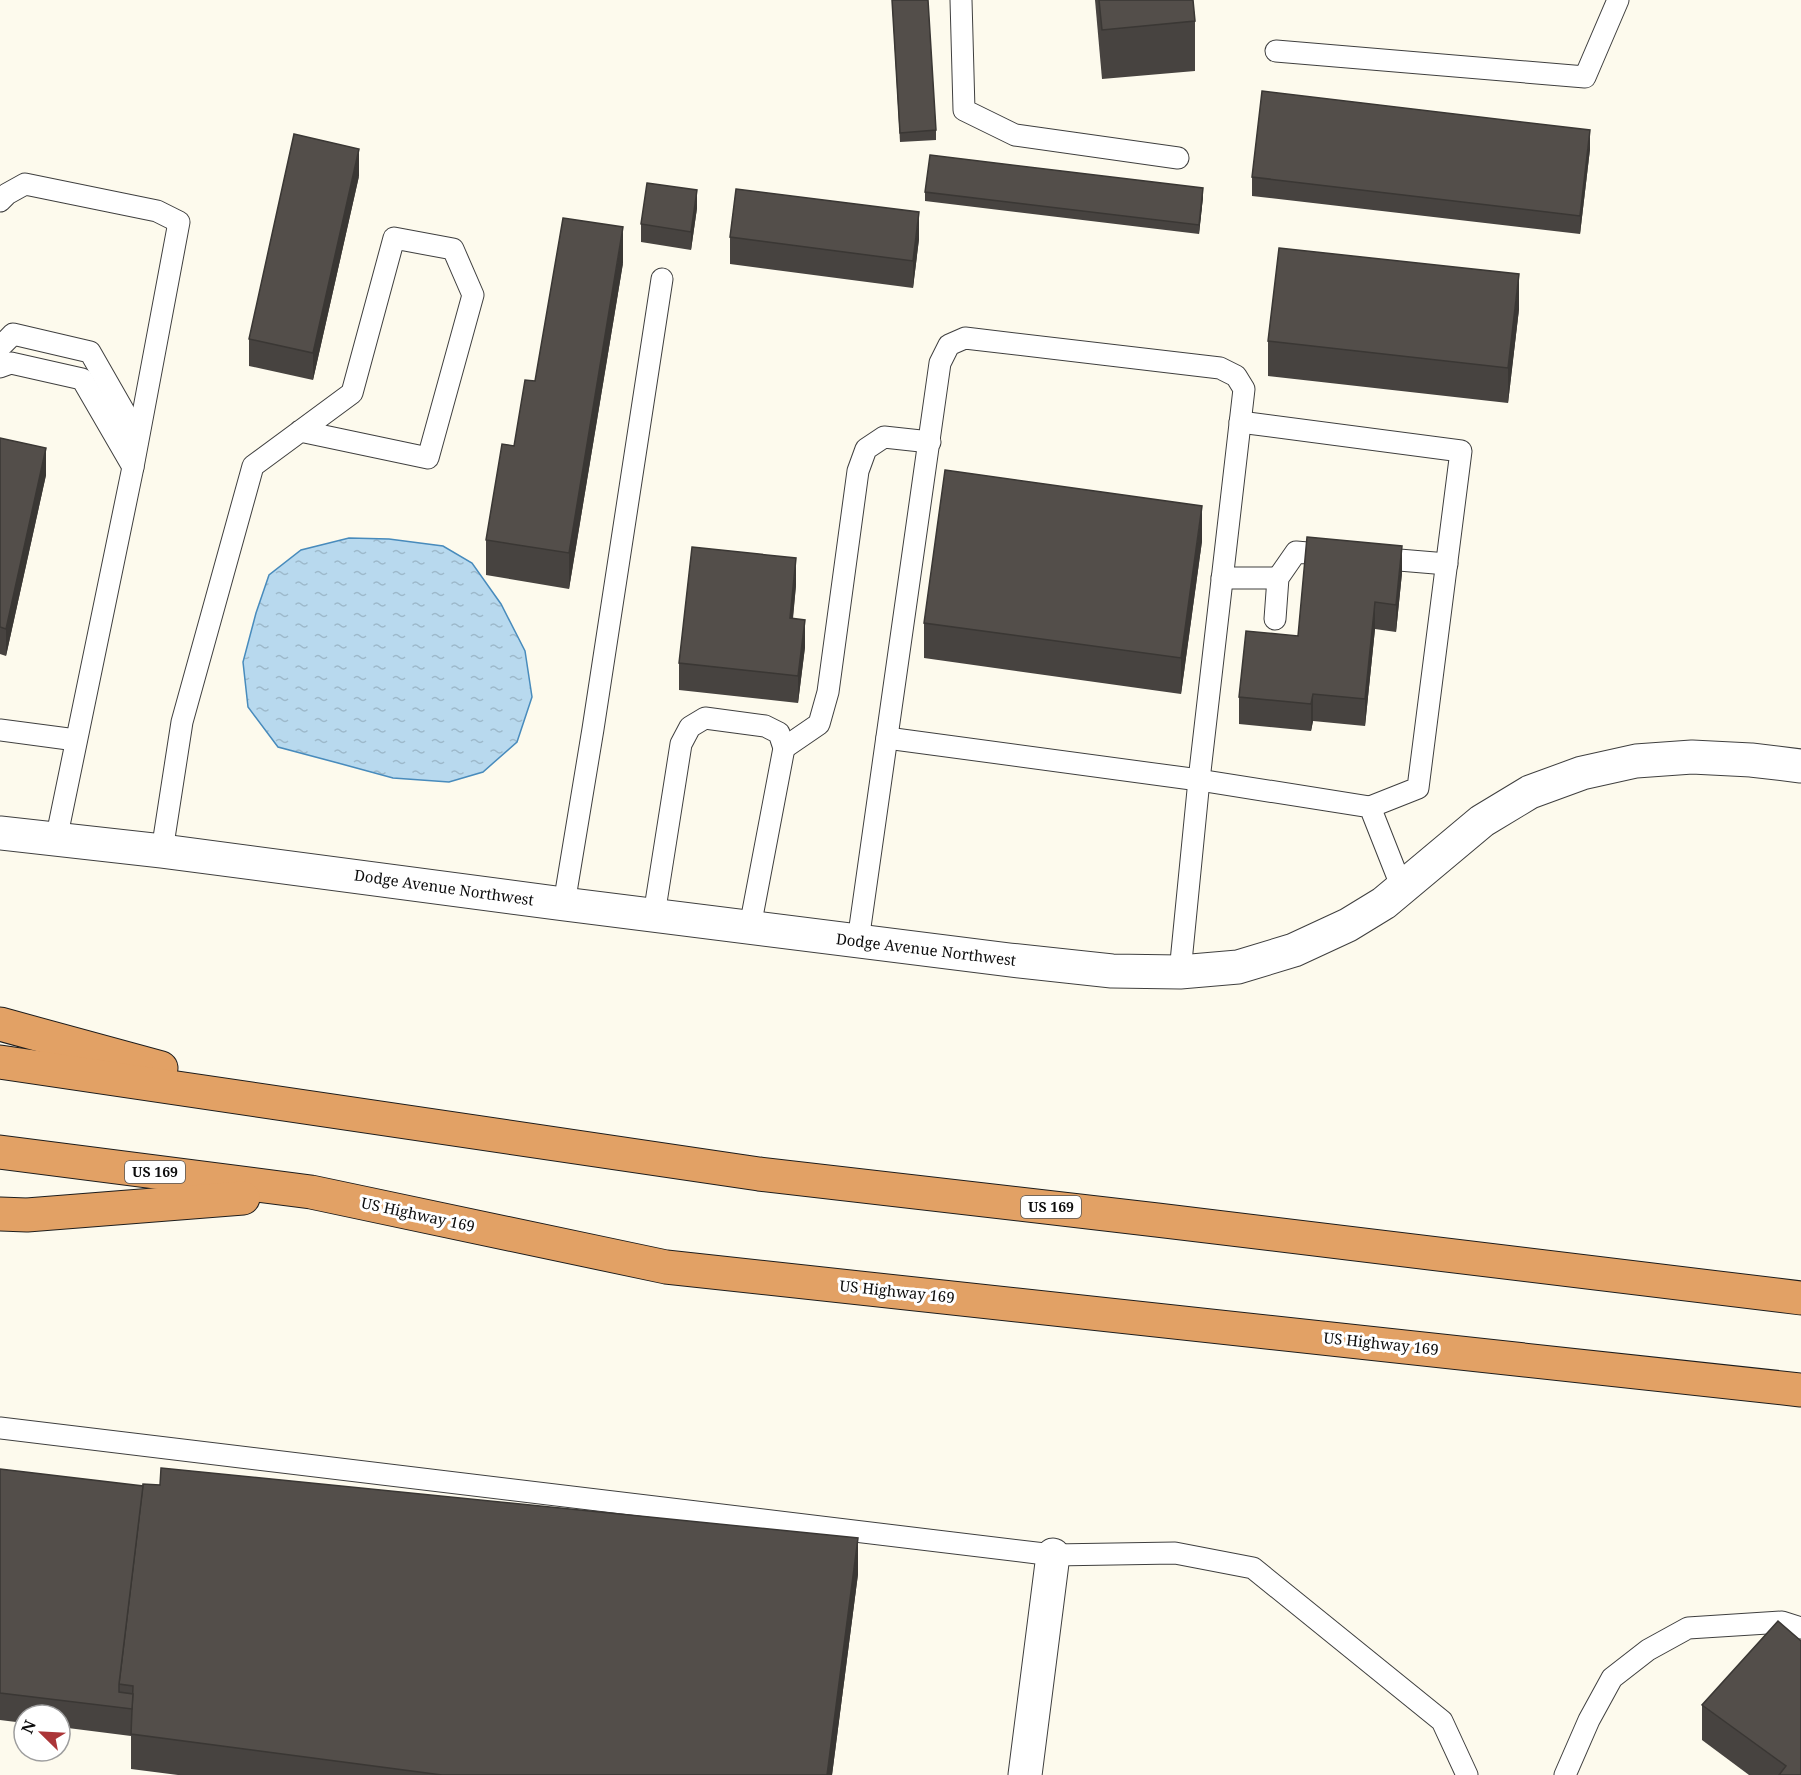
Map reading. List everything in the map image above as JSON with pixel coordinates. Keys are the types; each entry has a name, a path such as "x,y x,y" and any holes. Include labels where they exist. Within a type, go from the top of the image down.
{"highway":[{"path":"0,1024 302,1107"},
{"name":"US 169","path":"0,1062 759,1174 1801,1298"},
{"name":"US Highway 169","path":"0,1152 311,1192 666,1267 1801,1390"},
{"path":"0,1214 27,1215 311,1192"}],"street":[{"name":"Dodge Avenue Northwest","path":"0,833 162,851 858,942 1112,971 1180,972 1238,967 1294,950 1347,925 1384,903 1482,821 1530,792 1582,773 1636,761 1692,757 1751,760 1801,766"},
{"path":"1025,1775 1053,1555"}],"lane":[{"path":"961,0 964,110 1015,135 1178,158"},
{"path":"1276,51 1585,77 1618,0"},
{"path":"0,201 25,183 157,211 180,222 133,467 56,840"},
{"path":"162,851 182,722 253,466 300,431 352,393 394,238 453,249 473,295 428,458 300,431"},
{"path":"564,904 662,279"},
{"path":"0,347 13,334 90,352 138,436"},
{"path":"858,942 940,363 949,345 965,339 1220,368 1236,376 1244,389 1199,780 1180,972"},
{"path":"0,367 11,363 82,379 133,467"},
{"path":"887,738 1199,780 1370,807 1418,788 1461,451 1240,422"},
{"path":"784,748 819,724 828,692 858,471 866,449 884,437 930,442"},
{"path":"1275,619 1278,578 1296,552 1447,564"},
{"path":"1222,578 1278,578"},
{"path":"654,915 681,744 690,727 705,718 765,726 779,733 784,748 750,927"},
{"path":"0,730 76,740"},
{"path":"1370,807 1402,888"},
{"path":"0,1428 1053,1555 1175,1553 1253,1568 1442,1721 1467,1775"},
{"path":"1564,1775 1589,1720 1612,1678 1648,1650 1688,1628 1782,1622 1801,1628"}],"water":[{"path":"349,538 389,539 443,546 472,563 501,604 525,651 532,697 517,742 483,772 449,782 393,778 278,747 248,707 243,662 269,575 301,550"}],"building":[{"path":"892,0 928,0 936,130 900,133"},
{"path":"1099,0 1193,0 1195,21 1102,30"},
{"path":"1262,91 1590,130 1580,216 1252,177"},
{"path":"294,134 359,149 313,353 249,339"},
{"path":"930,155 1203,188 1199,225 925,192"},
{"path":"647,183 697,190 691,232 641,224"},
{"path":"736,189 919,212 913,261 730,237"},
{"path":"563,218 623,227 569,553 486,540 502,444 514,446 525,380 535,381"},
{"path":"1279,248 1519,274 1508,368 1268,341"},
{"path":"0,438 46,448 6,629 0,627"},
{"path":"945,470 1202,506 1181,658 924,623"},
{"path":"1307,537 1402,546 1396,605 1375,602 1365,699 1313,694 1311,704 1239,697 1246,631 1298,636"},
{"path":"692,547 796,558 790,618 805,620 798,676 679,663"},
{"path":"161,1468 858,1538 827,1775 442,1775 131,1734 133,1686 119,1684 143,1484 160,1485"},
{"path":"0,1469 143,1486 119,1684 119,1692 133,1694 132,1709 0,1693"},
{"path":"1778,1621 1801,1641 1801,1775 1779,1775 1786,1766 1702,1705"}]}
